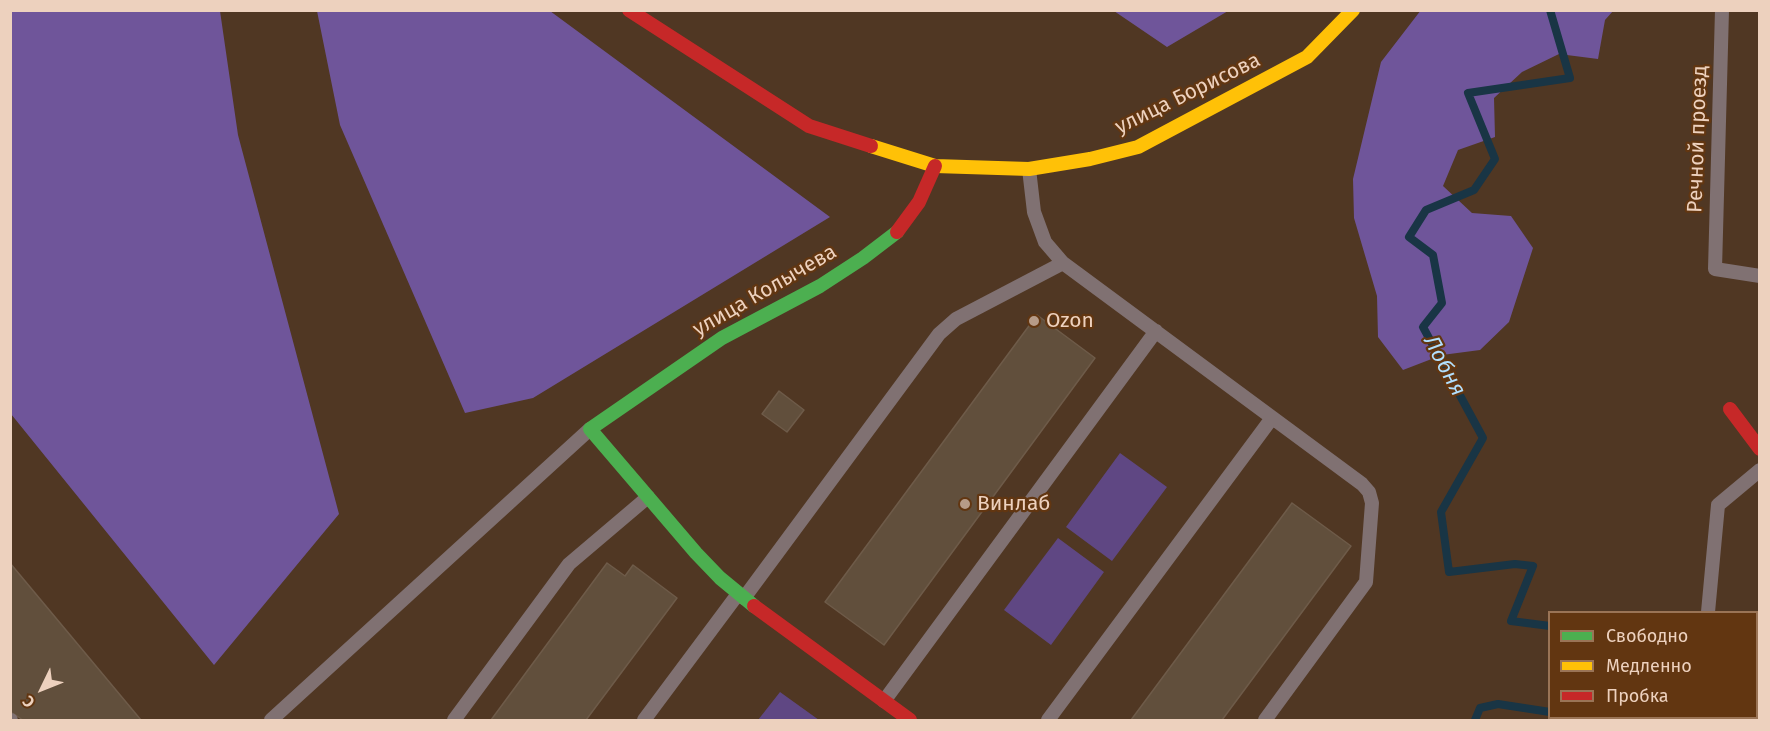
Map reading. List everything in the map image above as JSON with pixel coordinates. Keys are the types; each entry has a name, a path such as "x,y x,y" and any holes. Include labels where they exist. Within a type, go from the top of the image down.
{"street":[{"name":"улица Борисова","path":"629,10 809,126 936,166 1029,169 1090,159 1138,147 1307,57 1353,10"},
{"name":"улица Колычева","path":"590,429 722,338 820,286 863,258 897,232 919,202 936,166"},
{"path":"1730,409 1760,449"},
{"path":"590,429 696,553 741,596 910,720"}],"lane":[{"name":"Речной проезд","path":"1722,10 1715,269 1760,276"},
{"path":"1029,169 1034,212 1045,242 1063,263 1362,484 1369,492 1372,503 1366,582 1265,720"},
{"path":"644,720 939,334 956,319 1063,263"},
{"path":"884,701 1156,332"},
{"path":"1048,720 1272,418"},
{"path":"271,720 590,429"},
{"path":"1708,611 1718,506 1760,470"},
{"path":"454,720 569,564 648,497"}],"shaded area":[{"path":"1114,10 1228,11 1167,47"},
{"path":"1421,10 1613,11 1605,20 1598,59 1559,54 1522,72 1494,98 1495,137 1458,150 1443,186 1472,213 1511,216 1533,248 1509,322 1480,350 1442,355 1403,370 1378,337 1377,296 1354,218 1353,179 1381,62"},
{"path":"10,11 220,11 238,135 339,514 214,665 11,414"},
{"path":"317,11 550,11 830,217 533,398 465,413 340,125"},
{"path":"1120,453 1167,487 1112,561 1066,527"},
{"path":"1058,538 1104,572 1051,645 1004,610"},
{"path":"780,692 819,720 758,720"}],"building":[{"path":"1037,315 1095,358 884,645 825,602"},
{"path":"779,391 804,410 787,432 762,414"},
{"path":"1292,503 1351,546 1222,720 1131,720"},
{"path":"10,563 141,720 23,720 11,712"},
{"path":"607,563 625,576 633,565 677,598 586,720 491,720"}],"waterway":[{"name":"Лобня","path":"1548,626 1511,621 1533,566 1515,564 1449,572 1441,512 1483,438 1423,327 1442,303 1433,255 1409,237 1426,210 1474,190 1495,159 1468,93 1570,78 1550,10"},
{"name":"Лобня","path":"1475,720 1480,708 1498,704 1548,712"}],"traffic: fast":[{"path":"754,606 720,578 696,553 590,429 722,338 820,286 897,232"}],"traffic: slow":[{"path":"871,146 935,166 1029,169 1090,159 1138,147 1307,57 1353,10"}],"traffic: jam":[{"path":"629,10 809,126 871,146"},
{"path":"897,232 919,202 935,166"},
{"path":"1730,409 1760,449"},
{"path":"754,606 910,720"}],"place":[{"name":"Ozon","path":"1034,321"},
{"name":"Винлаб","path":"965,504"}]}
